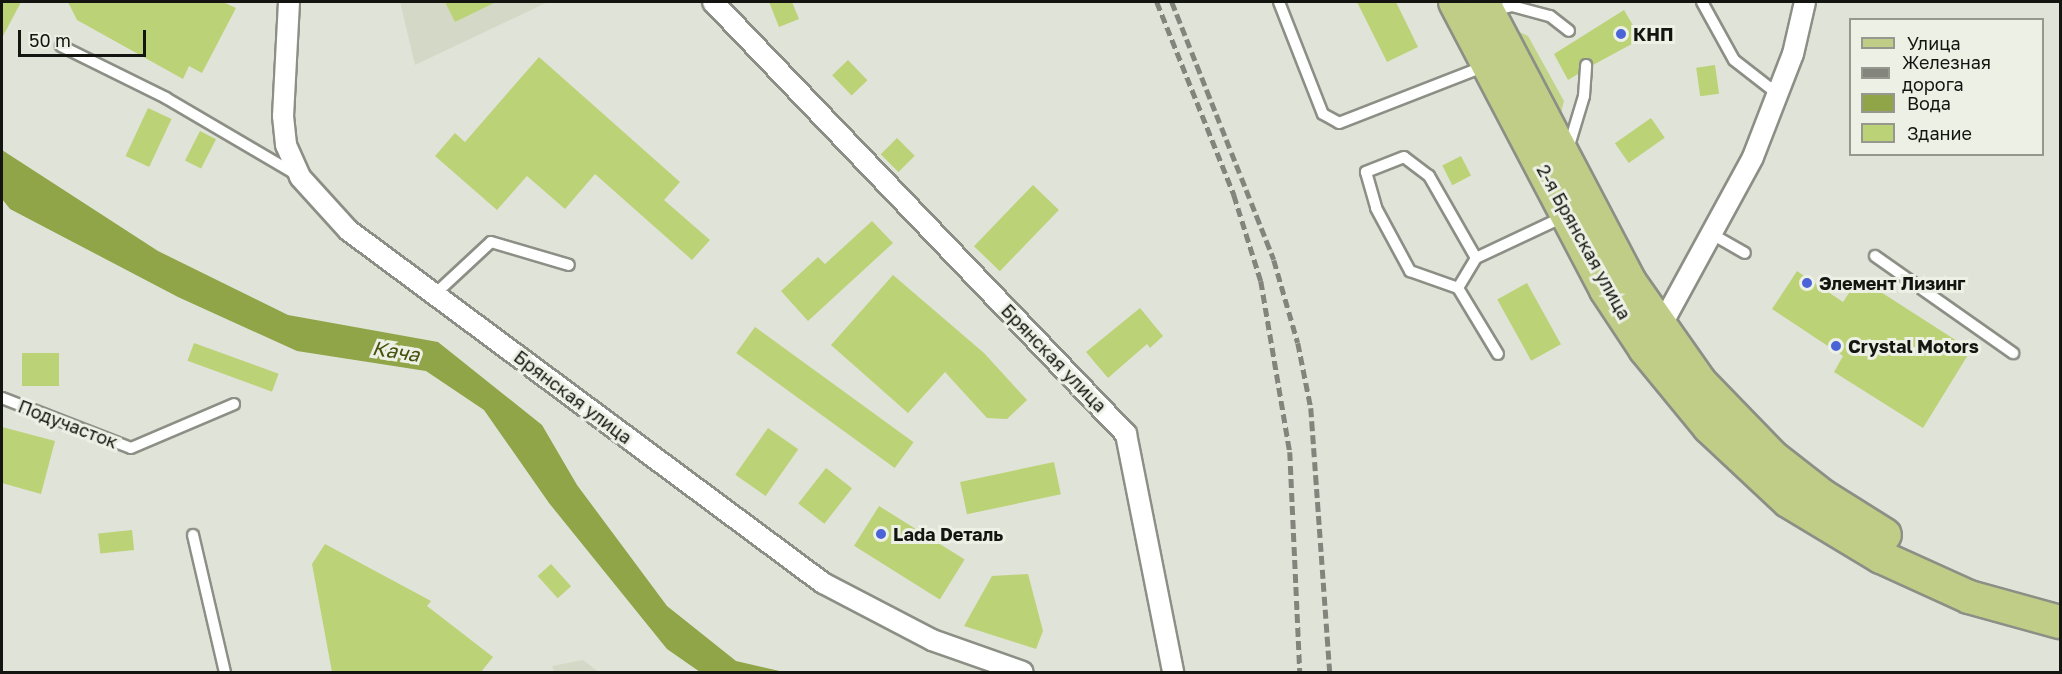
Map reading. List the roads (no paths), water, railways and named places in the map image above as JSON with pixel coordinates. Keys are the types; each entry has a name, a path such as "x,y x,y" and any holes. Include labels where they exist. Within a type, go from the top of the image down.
{"main road":[{"name":"2-я Брянская улица","path":"1455,2 1606,290 1645,349 1709,427 1788,501 1919,576 1969,597 2061,622"},
{"name":"2-я Брянская улица","path":"1485,7 1630,282 1701,383 1773,457 1864,524 1948,567 1984,582 2061,603"}],"street":[{"name":"Брянская улица","path":"289,2 283,116 286,145 300,177 348,230 824,583 932,640 1023,672"},
{"name":"Брянская улица","path":"713,2 1126,434 1173,672"},
{"path":"1661,326 1753,157 1779,94 1805,2"}],"lane":[{"path":"1279,2 1323,114 1339,123 1488,64"},
{"path":"1702,2 1734,60 1779,94"},
{"path":"1485,7 1512,6 1550,16 1569,31"},
{"path":"61,46 166,98 300,177"},
{"path":"1564,160 1584,96 1586,65"},
{"path":"1476,258 1430,176 1404,157 1366,172 1376,208 1410,271 1458,288 1498,354"},
{"path":"1458,288 1476,258 1567,215"},
{"path":"1710,233 1745,253"},
{"path":"435,294 491,242 568,265"},
{"path":"1875,256 2013,353"},
{"name":"Подучасток","path":"2,398 131,448 234,404"},
{"path":"193,536 225,672"}],"water":[{"name":"Кача","path":"2,150 158,251 288,315 438,342 542,425 577,485 667,606 736,661 784,672 700,672 667,649 549,503 484,410 426,371 297,351 178,297 10,209 2,199"}],"railway":[{"path":"1157,2 1234,195 1261,281 1290,452 1300,672"},
{"path":"1172,2 1274,260 1298,343 1311,408 1330,672"}],"place":[{"name":"КНП","path":"1621,34"},
{"name":"Элемент Лизинг","path":"1807,283"},
{"name":"Crystal Motors","path":"1836,346"},
{"name":"Lada Dеталь","path":"881,534"}]}
